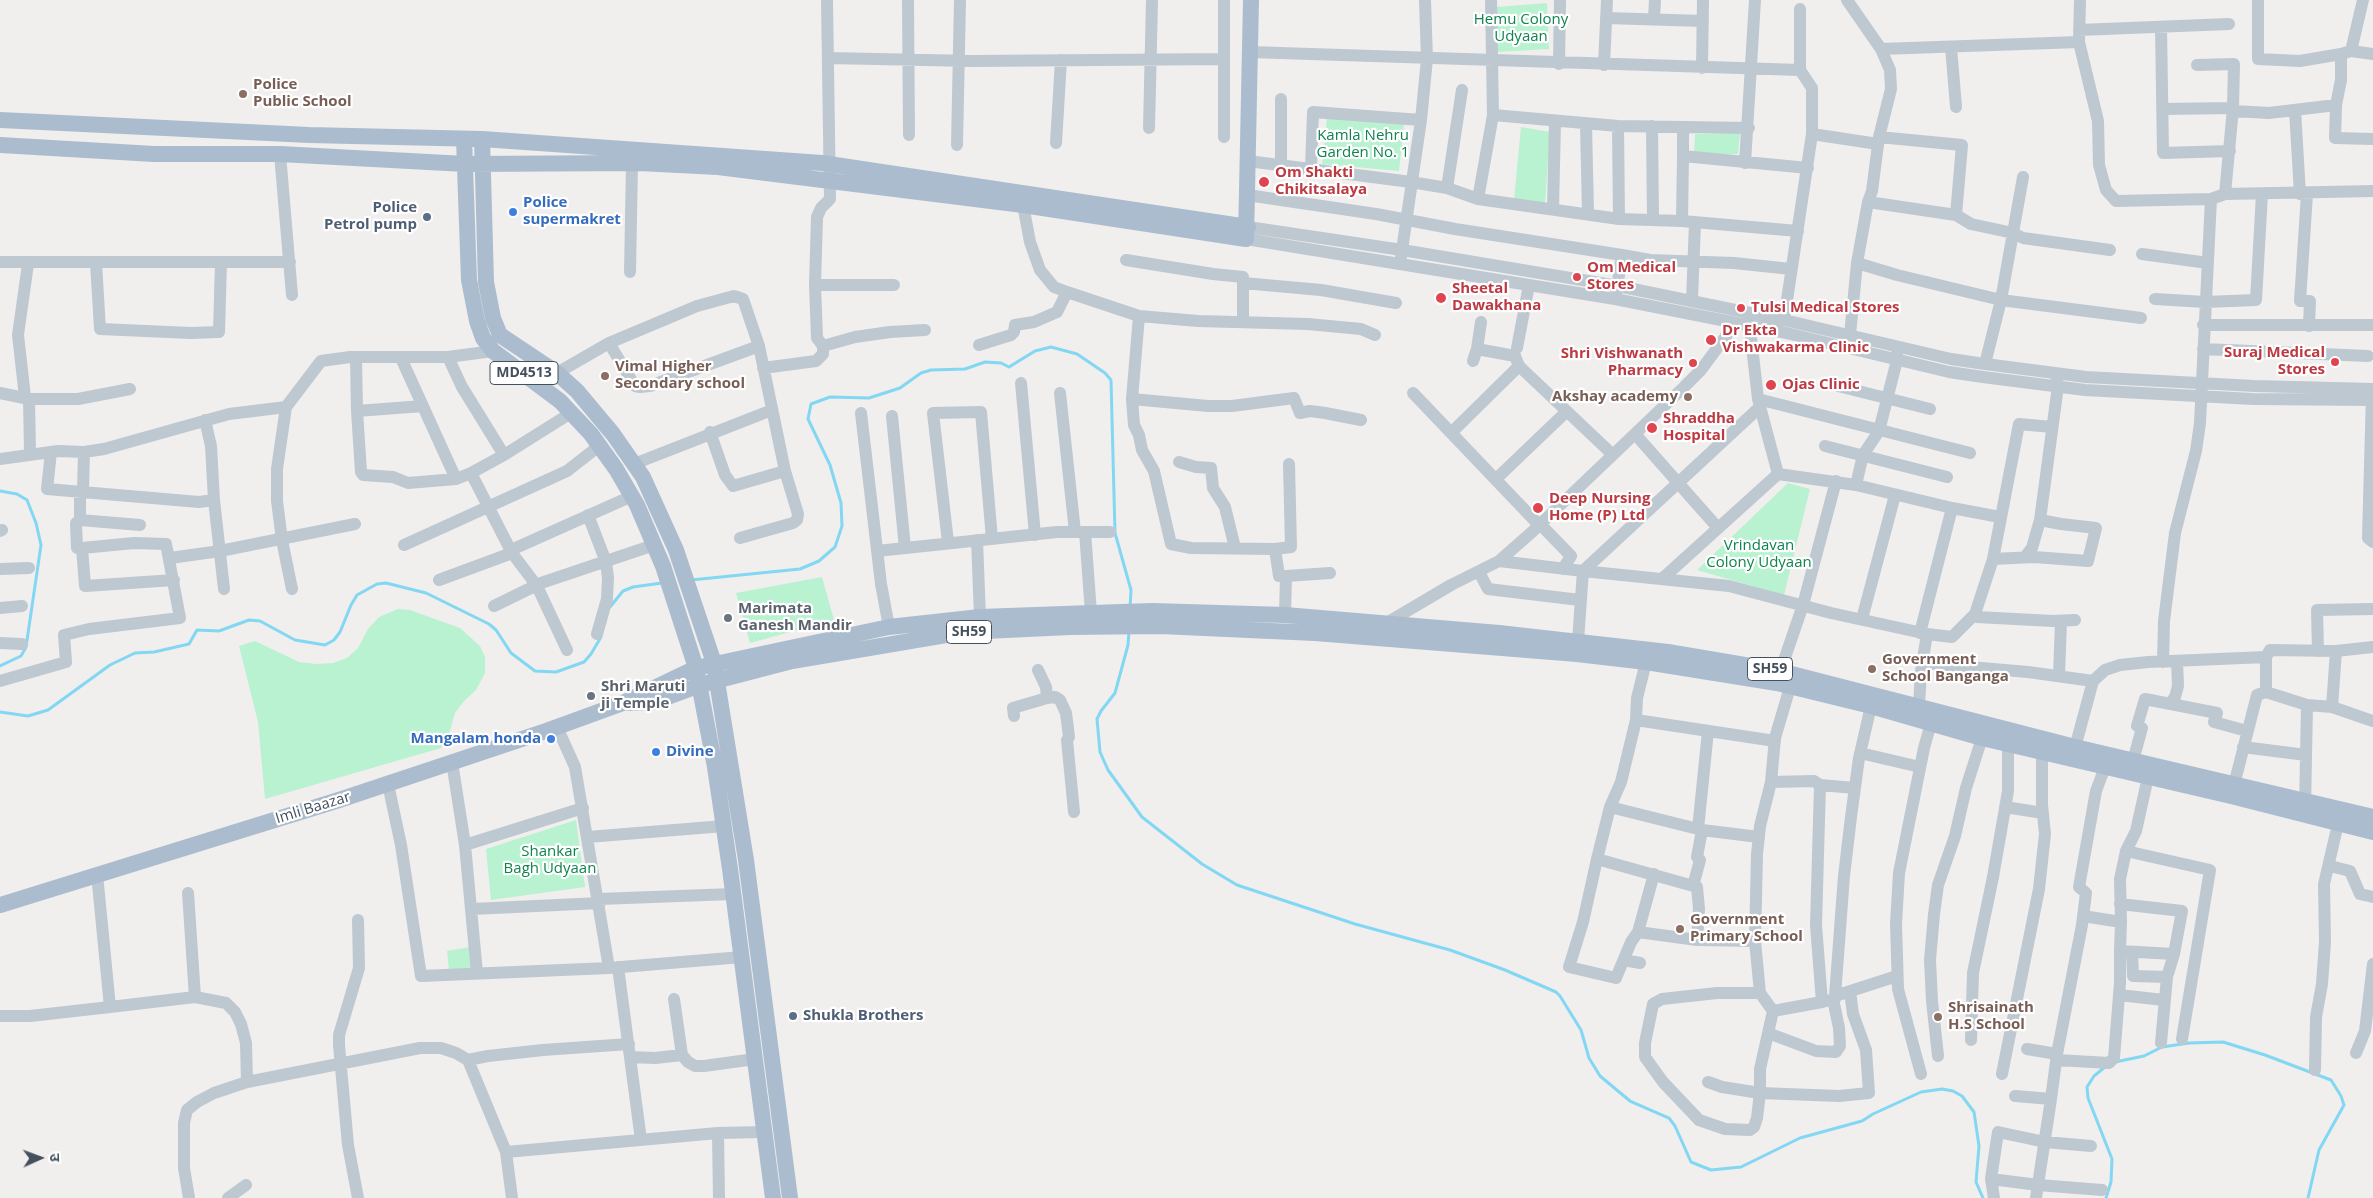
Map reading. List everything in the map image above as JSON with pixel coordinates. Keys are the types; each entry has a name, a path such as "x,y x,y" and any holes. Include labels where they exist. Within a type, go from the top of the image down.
{"main road":[{"path":"0,120 309,135 482,139 831,164 1024,199 1247,233 1251,0"},
{"name":"MD4513","path":"464,139 469,280 476,321 483,338 493,351 560,401 599,446 632,496 668,578 677,612 696,668"},
{"name":"MD4513","path":"482,139 486,282 493,318 500,335 557,374 576,391 613,434 643,477 676,550 714,663"},
{"path":"0,145 154,154 280,154 465,164 632,163 718,167 830,181 1024,199"},
{"name":"SH59","path":"700,686 792,661 931,636 1117,619 1153,611 1285,614 1578,641 1668,652 1782,680 1982,738 2042,752 2074,753 2133,761 2234,785 2306,809 2338,824 2373,832"},
{"name":"SH59","path":"696,668 889,627 980,617 1091,612 1117,619 1160,626 1285,631 1364,637 1646,662 1782,680 1919,706 2074,753 2105,768 2306,809 2373,817"},
{"path":"714,663 746,860 790,1198"},
{"path":"623,703 696,668 724,826 773,1198"},
{"path":"623,703 654,702 700,686"},
{"name":"Imli Baazar","path":"0,905 388,784 623,703"}],"street":[{"path":"763,368 816,361 823,354 823,346 817,338 814,285 817,217 821,208 830,199 831,164 827,0"},
{"path":"908,0 909,135"},
{"path":"957,145 960,0"},
{"path":"1149,128 1152,0"},
{"path":"1224,0 1224,137"},
{"path":"1400,264 1421,120 1427,59 1425,0"},
{"path":"1478,199 1493,115 1491,0"},
{"path":"1558,64 1560,0"},
{"path":"1604,66 1607,0"},
{"path":"1654,0 1654,19"},
{"path":"1702,68 1703,0"},
{"path":"1746,163 1755,0"},
{"path":"1846,0 1881,49 1890,70 1891,89 1878,140 1872,191 1868,202 1857,263 1850,335"},
{"path":"2080,0 2079,36 2098,121 2099,165 2106,190 2116,201 2211,199 2225,194 2304,194 2373,191"},
{"path":"2258,0 2258,59 2300,61 2346,52 2373,54"},
{"path":"2366,6 2346,52 2336,105 2335,138 2373,139"},
{"path":"1784,320 1812,134 1812,88 1800,70 1800,9"},
{"path":"1606,18 1703,21"},
{"path":"1881,49 1952,47 2161,27 2229,24"},
{"path":"2161,27 2163,153 2230,151"},
{"path":"1952,47 1956,107"},
{"path":"1250,52 1492,60 1604,66 1800,70"},
{"path":"828,58 959,61 1224,59"},
{"path":"1056,143 1061,60"},
{"path":"2197,65 2234,64 2233,110 2225,194"},
{"path":"1447,188 1462,90"},
{"path":"1281,99 1281,164"},
{"path":"2162,109 2233,110 2269,113 2336,105"},
{"path":"2295,110 2304,194 2300,301 2310,301 2309,326"},
{"path":"1311,168 1313,112 1421,120"},
{"path":"1493,115 1554,122 1618,126 1749,128"},
{"path":"1553,209 1554,122"},
{"path":"1586,124 1588,214"},
{"path":"1618,126 1619,219"},
{"path":"1652,126 1653,220"},
{"path":"1682,221 1683,127"},
{"path":"1812,134 1878,140 1962,144 1956,215"},
{"path":"280,154 292,295"},
{"path":"1683,156 1808,168"},
{"path":"1248,161 1411,182 1447,188 1478,199 1619,219 1682,221 1798,231"},
{"path":"630,272 632,163"},
{"path":"1985,364 2001,300 2024,177"},
{"path":"2155,299 2205,302 2256,300 2262,194"},
{"path":"1247,195 1650,260 1734,263 1791,269"},
{"path":"1024,199 1030,242 1040,270 1054,286 1067,292 1139,316 1198,322 1308,324 1361,329 1375,335"},
{"path":"2163,662 2164,621 2175,532 2196,451 2202,390 2203,325 2211,199"},
{"path":"1868,202 1956,215 1971,224 2014,233 2023,238 2110,250"},
{"path":"1692,300 1695,223"},
{"path":"1247,233 1402,250 1459,259 1616,293 1735,324 1983,377 2058,386 2373,394 2368,538 2373,542"},
{"path":"1247,233 1400,264 1529,285 1692,300 1897,345 1951,359 2157,388"},
{"path":"2142,254 2208,263"},
{"path":"1616,293 1622,255"},
{"path":"1456,273 1459,259"},
{"path":"1126,260 1243,277 1243,322"},
{"path":"0,262 28,264 290,262"},
{"path":"96,263 100,329 190,333 219,332 221,262"},
{"path":"1857,263 1897,275 2001,300 2141,318"},
{"path":"28,264 18,335 27,398 30,454"},
{"path":"1243,283 1321,290 1396,304"},
{"path":"814,285 894,285"},
{"path":"1517,348 1529,285"},
{"path":"979,345 1011,336 1014,332 1015,324 1034,322 1057,312 1067,292"},
{"path":"557,374 609,343 697,306 734,296 742,299 759,346 785,471 798,514 798,520 740,538"},
{"path":"1748,312 1759,403 1778,474"},
{"path":"1139,316 1132,399 1134,425 1142,450 1154,471 1171,544 1192,548 1275,549 1291,547 1289,464"},
{"path":"1481,322 1475,355 1515,356 1519,366 1612,454"},
{"path":"1364,637 1451,585 1498,561 1540,524 1701,370 1735,324"},
{"path":"2203,325 2373,325"},
{"path":"823,346 890,332 925,330"},
{"path":"609,343 634,386 640,387 650,386 759,346"},
{"path":"1856,485 1863,455 1879,431 1897,360 1897,345"},
{"path":"2203,349 2368,356"},
{"path":"292,589 282,540 277,501 277,469 286,407 321,361 356,357 448,357 493,351"},
{"path":"356,357 357,412 362,475 393,476 408,483 418,484 456,479 504,455 571,413"},
{"path":"448,357 462,387 504,455"},
{"path":"401,358 456,479"},
{"path":"1452,432 1519,366"},
{"path":"2025,557 2032,548 2040,520 2058,386 2056,373"},
{"path":"1021,383 1036,535"},
{"path":"1834,385 1930,409"},
{"path":"0,393 27,398 78,399 130,389"},
{"path":"1060,393 1091,612"},
{"path":"1413,393 1571,556 1563,569"},
{"path":"1132,399 1208,406 1232,406 1294,398 1300,413 1310,411 1361,420"},
{"path":"1759,403 1970,454"},
{"path":"1578,641 1580,600 1584,571 1759,403"},
{"path":"357,412 423,406"},
{"path":"0,459 30,454 84,452 104,449 229,414 286,407"},
{"path":"634,464 710,432 772,410"},
{"path":"948,542 933,413 980,412 992,539"},
{"path":"1496,479 1566,412"},
{"path":"861,413 877,551 889,627"},
{"path":"892,416 905,548"},
{"path":"205,420 211,446 214,500 224,589"},
{"path":"1498,561 1730,586 1924,634 1952,637 1975,614 1993,559 2019,424 2052,427"},
{"path":"710,432 725,475 733,486 785,471"},
{"path":"1634,434 1718,528"},
{"path":"404,545 490,508 502,500 567,471 599,446"},
{"path":"1825,446 1947,477"},
{"path":"51,452 47,489 199,502 214,500"},
{"path":"0,681 66,662 64,635 89,629 180,618 166,544 134,543 77,548 76,523 80,520 84,452"},
{"path":"1179,462 1196,467 1211,468 1213,488 1225,507 1235,548"},
{"path":"471,473 511,551 537,586 567,650"},
{"path":"1663,578 1778,474 1836,481 1952,508 2000,516"},
{"path":"1760,992 1717,993 1662,999 1653,1004 1645,1043 1645,1057 1663,1082 1699,1120 1725,1129 1750,1130 1754,1127 1758,1118 1760,1069 1773,1011 1760,992 1755,940 1759,837 1771,782 1782,680 1836,481"},
{"path":"1862,619 1895,495"},
{"path":"439,580 511,551 632,496"},
{"path":"1919,706 1924,634 1952,508"},
{"path":"588,515 606,562 607,599 597,634"},
{"path":"80,520 140,525"},
{"path":"1993,559 2025,557 2088,562 2096,528 2040,520"},
{"path":"170,558 282,540 355,524"},
{"path":"877,551 948,542 1080,532 1110,532"},
{"path":"977,540 980,617"},
{"path":"494,606 540,583 654,545"},
{"path":"82,548 85,586 174,580"},
{"path":"1275,549 1279,576 1330,573"},
{"path":"0,569 29,568"},
{"path":"1479,572 1488,589 1580,600"},
{"path":"1285,614 1286,576"},
{"path":"0,608 22,606"},
{"path":"2318,651 2317,610 2373,609"},
{"path":"1975,614 1977,616 2061,621 2075,620"},
{"path":"2059,676 2061,621"},
{"path":"0,642 22,644"},
{"path":"2266,692 2266,656 2270,650 2336,651 2373,647"},
{"path":"2332,707 2336,651"},
{"path":"2074,753 2093,681 2105,670 2120,665 2199,658 2266,656"},
{"path":"2170,703 2175,697 2178,686 2177,661"},
{"path":"1646,662 1637,698 1636,720 1621,782 1610,807 1583,922 1569,967 1616,978 1638,932 1654,874"},
{"path":"1923,663 2093,681"},
{"path":"1038,670 1046,687 1047,698"},
{"path":"2234,785 2257,695 2266,692 2307,705 2332,707 2373,721"},
{"path":"1014,716 1013,708 1047,698 1055,697 1060,700 1066,713 1074,812"},
{"path":"2133,761 2142,728 2137,726 2145,699 2217,712 2214,722 2247,731"},
{"path":"2306,809 2307,705"},
{"path":"1830,999 1855,788 1860,753 1871,706"},
{"path":"1636,720 1775,741"},
{"path":"1921,1074 1898,989 1896,924 1899,873 1920,766 1931,723"},
{"path":"557,727 575,767 599,901 630,1051 641,1140"},
{"path":"1692,886 1700,860 1697,857 1708,731"},
{"path":"1938,1056 1930,960 1938,885 1956,836 1966,788 1982,738"},
{"path":"1971,1040 1973,973 1993,877 2008,791 2008,744"},
{"path":"2243,747 2306,756"},
{"path":"2002,1074 2039,889 2045,834 2042,752"},
{"path":"1860,753 1920,766"},
{"path":"452,762 465,846 477,973"},
{"path":"2037,1192 2057,1057 2083,916 2086,893 2078,887 2096,790 2105,768"},
{"path":"2148,777 2136,831 2126,851 2120,879 2121,922 2126,952 2133,976 2168,977"},
{"path":"1771,782 1814,781 1820,785 1855,788"},
{"path":"388,784 401,845 421,976 614,967 742,958"},
{"path":"1768,1033 1816,1051 1836,1052 1840,1046 1816,925 1820,785"},
{"path":"1610,807 1700,830 1759,837"},
{"path":"465,846 583,808"},
{"path":"2005,808 2043,812"},
{"path":"2315,1070 2316,1018 2322,984 2325,942 2324,884 2330,866 2338,824"},
{"path":"588,837 724,826"},
{"path":"2126,851 2210,870 2182,1039"},
{"path":"1597,859 1697,887 1699,909 1697,940"},
{"path":"2330,866 2350,871 2360,894 2373,897"},
{"path":"97,874 110,1007"},
{"path":"188,893 195,997"},
{"path":"472,909 733,894"},
{"path":"2120,904 2182,911 2164,1000 2161,1043"},
{"path":"2083,916 2121,922"},
{"path":"358,920 359,968 339,1035 348,1145 358,1198"},
{"path":"1638,932 1697,940 1755,940"},
{"path":"2126,952 2174,954"},
{"path":"2027,1049 2057,1057 2109,1063 2114,1058 2119,995 2126,952"},
{"path":"1624,960 1640,963"},
{"path":"2356,1053 2365,1031 2373,964"},
{"path":"1773,1011 1830,999 1897,976"},
{"path":"1708,1082 1722,1087 1760,1093 1839,1096 1869,1093 1866,1050 1853,1014 1850,991"},
{"path":"2119,995 2164,1000"},
{"path":"0,1016 30,1016 195,997 210,998 226,1003 235,1012 241,1024 246,1043 247,1082"},
{"path":"674,999 682,1055 695,1066 755,1059"},
{"path":"191,1197 184,1168 184,1123 187,1110 197,1102 214,1093 247,1082 420,1048 441,1048 456,1053 468,1060 506,1152 512,1198"},
{"path":"468,1060 543,1050 630,1051 655,1058 682,1055"},
{"path":"2015,1096 2051,1099"},
{"path":"506,1152 718,1133 764,1132"},
{"path":"1994,1198 1991,1179 1998,1132 2045,1142 2091,1146"},
{"path":"718,1133 719,1198"},
{"path":"1991,1179 2037,1192 2102,1190"},
{"path":"228,1198 246,1185"}],"green space":[{"name":"Hemu Colony Udyaan","path":"1547,3 1549,49 1497,52 1497,7"},
{"name":"Kamla Nehru Garden No. 1","path":"1327,117 1404,124 1399,171 1322,164"},
{"path":"1521,127 1550,132 1545,204 1514,200"},
{"path":"1740,133 1738,154 1694,154 1695,134"},
{"name":"Vrindavan Colony Udyaan","path":"1788,483 1810,489 1784,595 1697,570"},
{"path":"822,577 834,620 750,643 736,593"},
{"path":"398,609 410,610 460,628 480,646 485,657 485,673 476,690 455,713 446,744 441,748 265,799 258,722 239,646 255,641 299,662 333,663 347,658 358,648 368,629 379,617"},
{"name":"Shankar Bagh Udyaan","path":"576,820 585,887 491,900 486,849"},
{"path":"470,947 473,970 449,970 447,951"}],"waterway":[{"path":"691,580 800,569 819,561 835,547 842,526 841,503 830,465 808,419 811,404 830,397 869,398 900,388 921,373 931,370 965,369 985,362 1001,363 1009,367 1035,351 1051,347 1077,354 1105,373 1111,380 1115,533 1131,590 1130,608"},
{"path":"0,491 17,494 27,500 36,523 41,545 26,647 21,656 0,666"},
{"path":"0,712 28,716 48,710 110,665 135,653 154,652 189,644 197,630 219,631 249,620 260,621 295,640 325,645 334,640 340,632 357,595 377,584 386,583 426,593 489,624 496,630 511,653 535,671 556,672 584,662 601,637"},
{"path":"610,607 623,591 633,587 662,583"},
{"path":"1129,631 1128,645 1115,693 1097,719 1100,752 1108,770 1142,817 1202,864 1237,885 1355,924 1450,950 1505,970 1556,992 1581,1030 1589,1058 1600,1076 1630,1101 1669,1118 1675,1126 1691,1162 1711,1170 1741,1167 1800,1138 1862,1121 1921,1092 1942,1089 1953,1091 1962,1096 1974,1112 1979,1146 1976,1182 1983,1198"},
{"path":"2115,1062 2144,1056 2162,1047 2189,1043 2223,1042 2265,1055 2331,1080 2344,1105 2319,1150 2308,1198"},
{"path":"2105,1067 2094,1076 2087,1087 2088,1098 2112,1159 2111,1182 2106,1198"}],"place":[{"name":"Police Public School","path":"243,94"},
{"name":"Om Shakti Chikitsalaya","path":"1264,182"},
{"name":"Police supermakret","path":"513,212"},
{"name":"Police Petrol pump","path":"427,217"},
{"name":"Om Medical Stores","path":"1577,277"},
{"name":"Sheetal Dawakhana","path":"1441,298"},
{"name":"Tulsi Medical Stores","path":"1741,308"},
{"name":"Dr Ekta Vishwakarma Clinic","path":"1711,340"},
{"name":"Suraj Medical Stores","path":"2335,362"},
{"name":"Shri Vishwanath Pharmacy","path":"1693,363"},
{"name":"Vimal Higher Secondary school","path":"605,376"},
{"name":"Ojas Clinic","path":"1771,385"},
{"name":"Akshay academy","path":"1688,397"},
{"name":"Shraddha Hospital","path":"1652,428"},
{"name":"Deep Nursing Home (P) Ltd","path":"1538,508"},
{"name":"Marimata Ganesh Mandir","path":"728,618"},
{"name":"Government School Banganga","path":"1872,669"},
{"name":"Shri Maruti ji Temple","path":"591,696"},
{"name":"Mangalam honda","path":"551,739"},
{"name":"Divine","path":"656,752"},
{"name":"Government Primary School","path":"1680,929"},
{"name":"Shukla Brothers","path":"793,1016"},
{"name":"Shrisainath H.S School","path":"1938,1017"}]}
